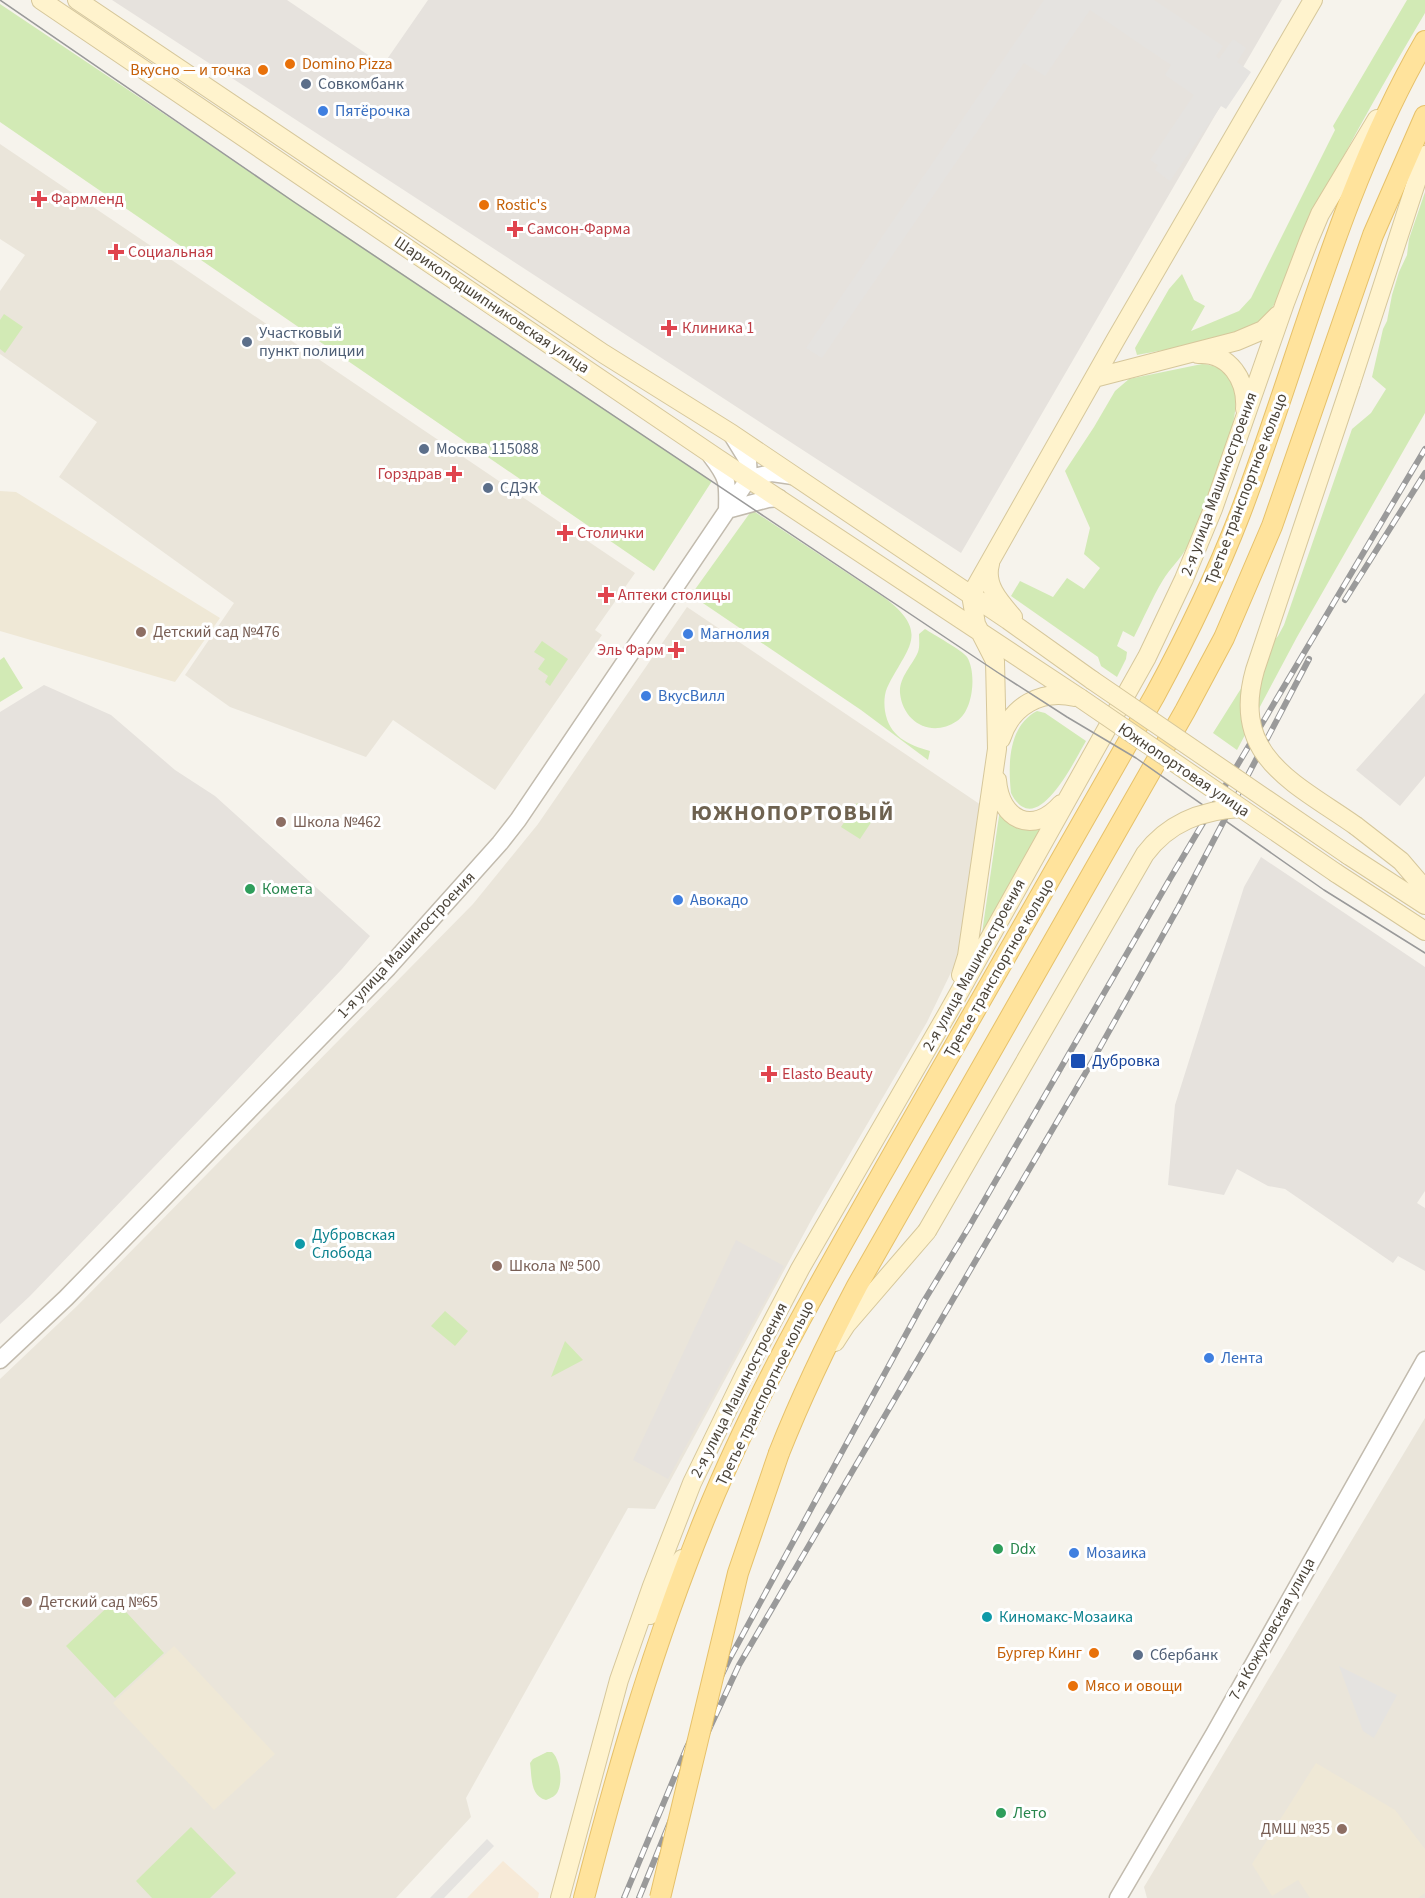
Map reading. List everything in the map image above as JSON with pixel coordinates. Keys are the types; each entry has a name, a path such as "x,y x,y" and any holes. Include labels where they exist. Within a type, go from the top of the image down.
{"main road":[{"name":"Шарикоподшипниковская улица","path":"41,0 943,609"},
{"name":"Шарикоподшипниковская улица","path":"76,0 595,348 732,434 971,595"},
{"path":"1072,791 1057,808 1044,818 1034,820 1014,817 1005,809 1001,800 997,758 997,672 992,654 980,633 973,614 971,595 1313,0"},
{"name":"2-я улица Машиностроения","path":"560,1898 627,1656 692,1484 745,1374 800,1269 1135,681 1184,579 1213,508 1285,303 1320,214 1424,43"},
{"name":"Третье транспортное кольцо","path":"584,1898 619,1768 666,1618 704,1520 739,1440 795,1328 1155,695 1193,623 1240,514 1341,223 1381,129 1424,43"},
{"name":"Третье транспортное кольцо","path":"660,1898 738,1573 779,1453 800,1400 825,1345 857,1286 1185,711 1224,638 1272,526 1373,235 1425,116"},
{"path":"1425,155 1250,685 1248,708 1253,734 1259,747 1274,767 1401,861 1425,889"},
{"path":"1094,378 1123,369 1184,356 1258,333 1272,323 1285,303"},
{"path":"1184,356 1204,354 1215,356 1225,360 1233,367 1245,395 1242,424"},
{"path":"990,564 991,588 1011,615 1034,639"},
{"path":"927,597 953,600 971,595"},
{"name":"Южнопортовая улица","path":"971,595 1348,855 1425,905"},
{"name":"Южнопортовая улица","path":"943,609 1080,698 1425,931"},
{"path":"946,1016 967,956 997,758 1009,719 1024,705 1039,699 1062,695 1080,698"},
{"path":"800,1400 824,1357 846,1325 927,1232 1145,854 1165,831 1190,818 1213,811 1241,808"},
{"path":"627,1656 704,1520"}],"street":[{"path":"732,434 748,461 749,478 772,473 793,476"},
{"path":"708,451 725,476 727,510 768,498 779,498"},
{"name":"1-я улица Машиностроения","path":"0,1360 66,1298 348,1008 500,843 518,820 749,478"},
{"name":"7-я Кожуховская улица","path":"1118,1898 1209,1743 1425,1360"}],"shaded area":[{"path":"112,0 287,0 383,65 428,0 1282,0 961,553"},
{"path":"1044,0 1154,0 1223,46 1216,56 1219,59 1233,39 1246,48 1237,62 1251,72 1226,109 1221,106 1170,181 1155,170 1158,165 1150,160 1194,95 1165,75 1171,65 1090,10 1045,76 1024,63 822,358 806,348"},
{"path":"0,144 635,573 595,630 602,635 495,790 393,720 366,757 230,707 185,675 234,603 59,477 97,422 0,354 0,291 25,255 0,239"},
{"path":"0,491 16,492 220,618 175,682 0,631"},
{"path":"687,607 984,807 957,960 927,1022 814,1215 655,1509 628,1508 466,1798 471,1817 396,1898 0,1898 0,1379 77,1306 473,904 538,824"},
{"path":"44,685 111,715 175,770 215,796 370,936 342,969 202,1117 30,1296 0,1324 0,712"},
{"path":"1425,693 1425,776 1400,806 1356,770"},
{"path":"1261,857 1425,967 1425,1191 1417,1203 1425,1208 1425,1271 1398,1256 1393,1263 1285,1189 1268,1186 1237,1169 1224,1195 1168,1185 1175,1105 1244,887"},
{"path":"736,1240 784,1266 668,1479 633,1460"},
{"path":"1425,1418 1425,1898 1147,1898 1144,1887"},
{"path":"174,1646 275,1754 214,1810 113,1703"},
{"path":"1339,1666 1397,1695 1374,1738 1363,1731"},
{"name":"ДМШ №35","path":"1316,1763 1395,1810 1425,1849 1425,1893 1418,1898 1310,1898 1298,1880 1272,1896 1252,1864"},
{"path":"487,1839 494,1846 444,1898 430,1898"},
{"path":"503,1861 539,1893 538,1898 467,1898"}],"green space":[{"path":"1407,0 1425,0 1425,13 1339,164 1308,226 1280,293 1266,317 1234,335 1137,355 1135,348 1169,289 1182,274 1194,300 1205,306 1191,331 1239,311 1251,298 1335,130 1333,126"},
{"path":"0,4 712,481 654,571 0,122"},
{"path":"1425,192 1425,413 1297,637 1237,750 1213,733 1264,652 1284,625 1352,429 1371,413 1386,389 1372,377 1392,295 1407,255 1409,239"},
{"path":"4,314 23,327 5,353 0,349 0,320"},
{"path":"1202,364 1220,369 1230,378 1235,392 1236,407 1233,424 1208,499 1187,547 1163,580 1134,637 1123,631 1117,646 1127,652 1117,677 1101,666 1098,657 1011,596 1020,581 1053,597 1067,578 1084,589 1100,568 1084,554 1090,528 1065,471 1115,391 1129,379"},
{"path":"752,510 885,598 908,622 911,642 887,688 885,711 887,720 895,733 914,746 930,751 928,760 861,710 691,595"},
{"path":"925,629 964,654 972,672 972,691 967,709 957,721 938,728 929,728 913,720 902,704 900,693 904,677 918,652 919,634"},
{"path":"542,641 568,659 550,686 545,682 548,676 538,669 545,659 534,652"},
{"path":"4,657 23,688 0,702 0,660"},
{"path":"1037,711 1045,713 1086,741 1054,792 1043,803 1032,808 1021,806 1011,793 1010,759 1015,736 1020,726"},
{"path":"857,803 876,815 860,839 841,827"},
{"path":"1000,809 1044,823 982,933"},
{"path":"445,1311 468,1331 455,1346 431,1326"},
{"path":"565,1341 583,1360 551,1377"},
{"path":"115,1600 164,1653 115,1698 66,1646"},
{"path":"547,1752 552,1752 557,1760 560,1770 560,1787 556,1794 546,1800 534,1790 530,1763"},
{"path":"191,1827 236,1873 210,1898 152,1898 136,1881"}],"tram line":[{"path":"0,0 294,202 997,672 1136,758 1324,890 1425,953"}],"railway":[{"path":"624,1898 687,1747 730,1658 924,1301 1171,877 1425,449"},
{"path":"1345,600 1425,473"},
{"path":"639,1898 699,1751 739,1665 1089,1067 1178,908 1309,659"}],"place":[{"name":"Domino Pizza","path":"290,64"},
{"name":"Вкусно — и точка","path":"263,70"},
{"name":"Совкомбанк","path":"306,84"},
{"name":"Пятёрочка","path":"323,111"},
{"name":"Фармленд","path":"39,199"},
{"name":"Rostic's","path":"484,205"},
{"name":"Самсон-Фарма","path":"515,229"},
{"name":"Социальная","path":"116,252"},
{"name":"Клиника 1","path":"669,328"},
{"name":"Участковый пункт полиции","path":"247,342"},
{"name":"Москва 115088","path":"424,449"},
{"name":"Горздрав","path":"454,474"},
{"name":"СДЭК","path":"488,488"},
{"name":"Столички","path":"565,533"},
{"name":"Аптеки столицы","path":"606,595"},
{"name":"Детский сад №476","path":"141,632"},
{"name":"Магнолия","path":"688,634"},
{"name":"Эль Фарм","path":"676,650"},
{"name":"ВкусВилл","path":"646,696"},
{"name":"Школа №462","path":"281,822"},
{"name":"Комета","path":"250,889"},
{"name":"Авокадо","path":"678,900"},
{"name":"Дубровка","path":"1078,1061"},
{"name":"Elasto Beauty","path":"769,1074"},
{"name":"Дубровская Слобода","path":"300,1244"},
{"name":"Школа № 500","path":"497,1266"},
{"name":"Лента","path":"1209,1358"},
{"name":"Ddx","path":"998,1549"},
{"name":"Мозаика","path":"1074,1553"},
{"name":"Детский сад №65","path":"27,1602"},
{"name":"Киномакс-Мозаика","path":"987,1617"},
{"name":"Бургер Кинг","path":"1094,1653"},
{"name":"Сбербанк","path":"1138,1655"},
{"name":"Мясо и овощи","path":"1073,1686"},
{"name":"Лето","path":"1001,1813"},
{"name":"ДМШ №35","path":"1342,1829"}],"district":[{"name":"ЮЖНОПОРТОВЫЙ","path":"793,813"}]}
